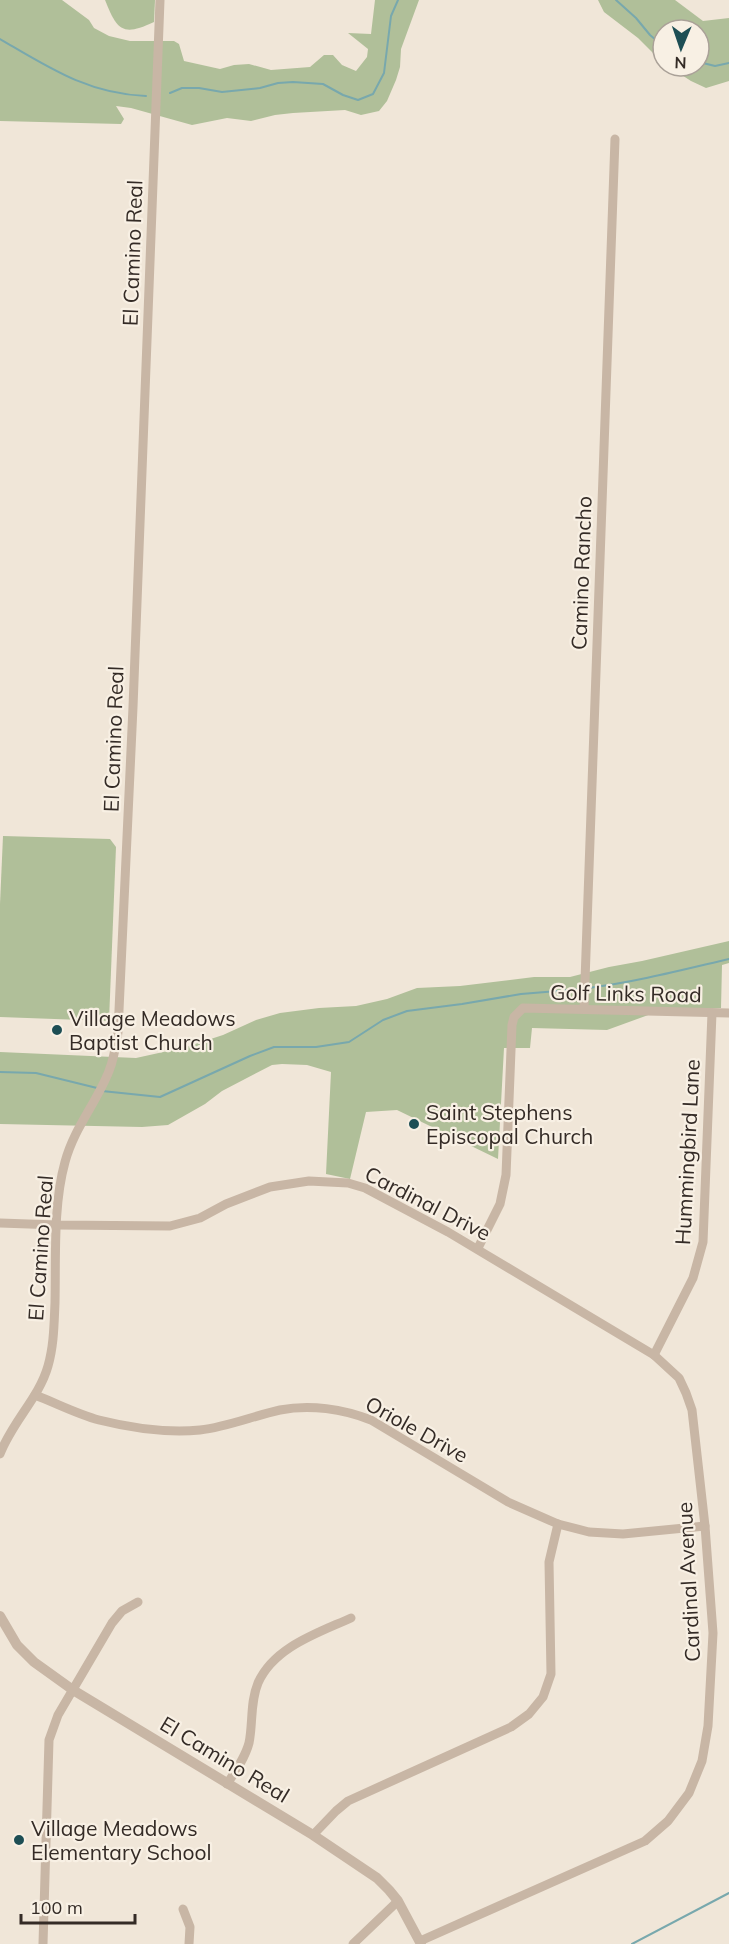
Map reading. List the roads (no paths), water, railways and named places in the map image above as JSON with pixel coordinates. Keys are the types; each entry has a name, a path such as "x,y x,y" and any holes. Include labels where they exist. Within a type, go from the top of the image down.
{"street":[{"name":"El Camino Real","path":"0,1454 3,1437 35,1395 48,1367 54,1333 57,1226 65,1161 80,1123 108,1073 115,1053 118,1032 123,954 160,0"},
{"name":"Camino Rancho","path":"584,1009 615,139"},
{"name":"Golf Links Road","path":"478,1248 500,1204 506,1174 512,1026 514,1017 523,1008 729,1013"},
{"name":"Hummingbird Lane","path":"654,1355 693,1278 703,1242 712,1013"},
{"name":"Cardinal Drive","path":"0,1222 57,1226 170,1226 200,1218 226,1204 270,1187 324,1181 348,1183 365,1188 478,1248 654,1355"},
{"name":"Cardinal Avenue","path":"420,1942 645,1841 668,1821 689,1792 702,1761 708,1726 713,1633 696,1436 689,1402 679,1378 654,1355"},
{"name":"Oriole Drive","path":"35,1395 98,1419 162,1431 219,1428 282,1410 302,1408 348,1411 371,1420 508,1502 558,1524 589,1532 623,1534 705,1526"},
{"path":"313,1835 348,1801 511,1727 529,1714 543,1697 551,1674 549,1562 558,1524"},
{"path":"43,1944 49,1740 58,1715 112,1623 122,1611 138,1602"},
{"name":"El Camino Real","path":"0,1616 17,1645 34,1662 73,1690 313,1835 377,1878 398,1901 420,1942"},
{"path":"227,1784 249,1744 253,1704 258,1683 272,1663 294,1645 351,1618"},
{"path":"353,1944 398,1901"},
{"path":"183,1909 190,1927 189,1944"}],"waterway":[{"path":"170,93 182,88 222,92 293,82 323,84 358,100 373,94 384,73 391,16 398,0"},
{"path":"616,0 651,36"},
{"path":"0,39 69,77 105,90 146,96"},
{"path":"711,65 729,63"},
{"path":"588,988 641,979 729,959"},
{"path":"102,1091 160,1097 274,1047 316,1047 349,1042 383,1020 407,1011 521,994 582,989"},
{"path":"0,1072 36,1073 97,1088"},
{"path":"632,1944 729,1893"}],"place":[{"name":"Village Meadows Baptist Church","path":"57,1030"},
{"name":"Saint Stephens Episcopal Church","path":"414,1124"},
{"name":"Village Meadows Elementary School","path":"19,1840"}]}
